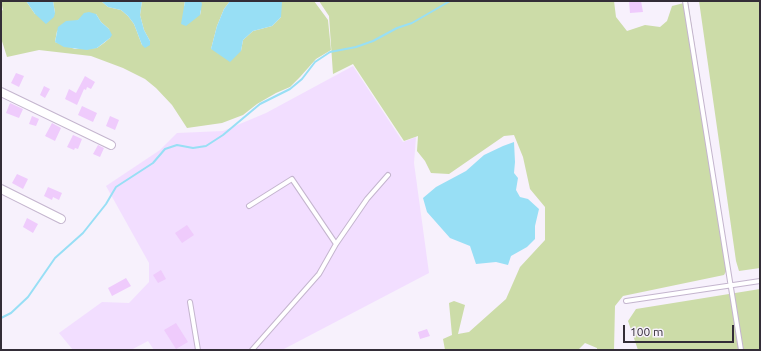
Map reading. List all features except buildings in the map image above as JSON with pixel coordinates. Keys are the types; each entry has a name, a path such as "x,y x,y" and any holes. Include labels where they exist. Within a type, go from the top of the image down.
{"street":[{"path":"1,92 111,145"},
{"path":"1,189 61,219"}],"lane":[{"path":"685,1 740,350"},
{"path":"252,350 319,274 336,244 367,199 388,175"},
{"path":"249,206 292,179 336,244"},
{"path":"626,301 760,281"},
{"path":"190,302 198,350"}],"shaded area":[{"path":"353,66 403,142 416,137 414,163 429,273 282,350 154,350 148,341 131,350 73,350 59,333 102,302 129,303 149,282 149,263 106,186 160,150 177,133 223,131 266,113"}],"green space":[{"path":"1,1 26,1 35,14 55,13 53,1 101,1 108,7 121,10 128,16 134,24 142,45 150,41 144,30 140,15 142,1 185,1 184,6 200,15 201,1 230,1 224,9 217,26 211,49 241,51 243,40 253,31 272,26 281,17 281,1 314,1 328,20 331,50 316,59 290,87 257,104 243,115 222,123 187,128 172,105 156,88 145,79 123,68 91,56 39,50 7,57 1,38 1,11 3,10","holes":["96,14 101,22 109,29 110,38 97,48 75,49 55,42 57,31 78,20"]},
{"path":"319,1 614,1 616,17 627,31 645,25 660,27 667,21 672,6 688,2 729,266 724,275 623,296 615,306 614,350 597,350 597,348 585,343 578,350 445,350 443,339 452,335 449,303 454,301 465,305 458,334 469,332 506,299 520,267 545,240 545,207 530,189 523,157 514,135 504,136 449,174 431,173 425,161 417,151 418,136 404,141 353,64 333,74 329,16"},
{"path":"699,1 760,1 760,268 739,271 736,261"},
{"path":"760,289 760,350 638,350 628,321 636,309"}],"water":[{"path":"26,1 53,1 55,13 54,17 46,24 35,14"},
{"path":"101,1 142,1 140,15 144,30 150,41 150,45 145,48 142,45 134,24 128,16 121,10 108,7"},
{"path":"185,1 201,1 202,4 200,15 186,26 181,24"},
{"path":"230,1 282,2 281,17 272,26 253,31 243,40 241,51 230,62 211,49 217,26 224,9"},
{"path":"89,12 96,14 101,22 109,29 112,35 110,38 97,48 87,50 64,47 55,42 58,27 66,21 78,20 84,13"},
{"path":"514,142 514,173 518,178 516,190 520,197 528,199 539,209 535,226 535,239 527,247 511,256 508,265 496,262 476,264 470,246 450,238 427,212 423,198 436,187 466,171 484,155"}],"waterway":[{"path":"1,318 11,313 28,297 55,258 83,233 106,204 116,187 153,163 165,149 177,145 193,148 206,146 223,135 260,104 290,89 302,79 315,62 330,52 356,47 373,41 397,28 412,23 450,1"}]}
